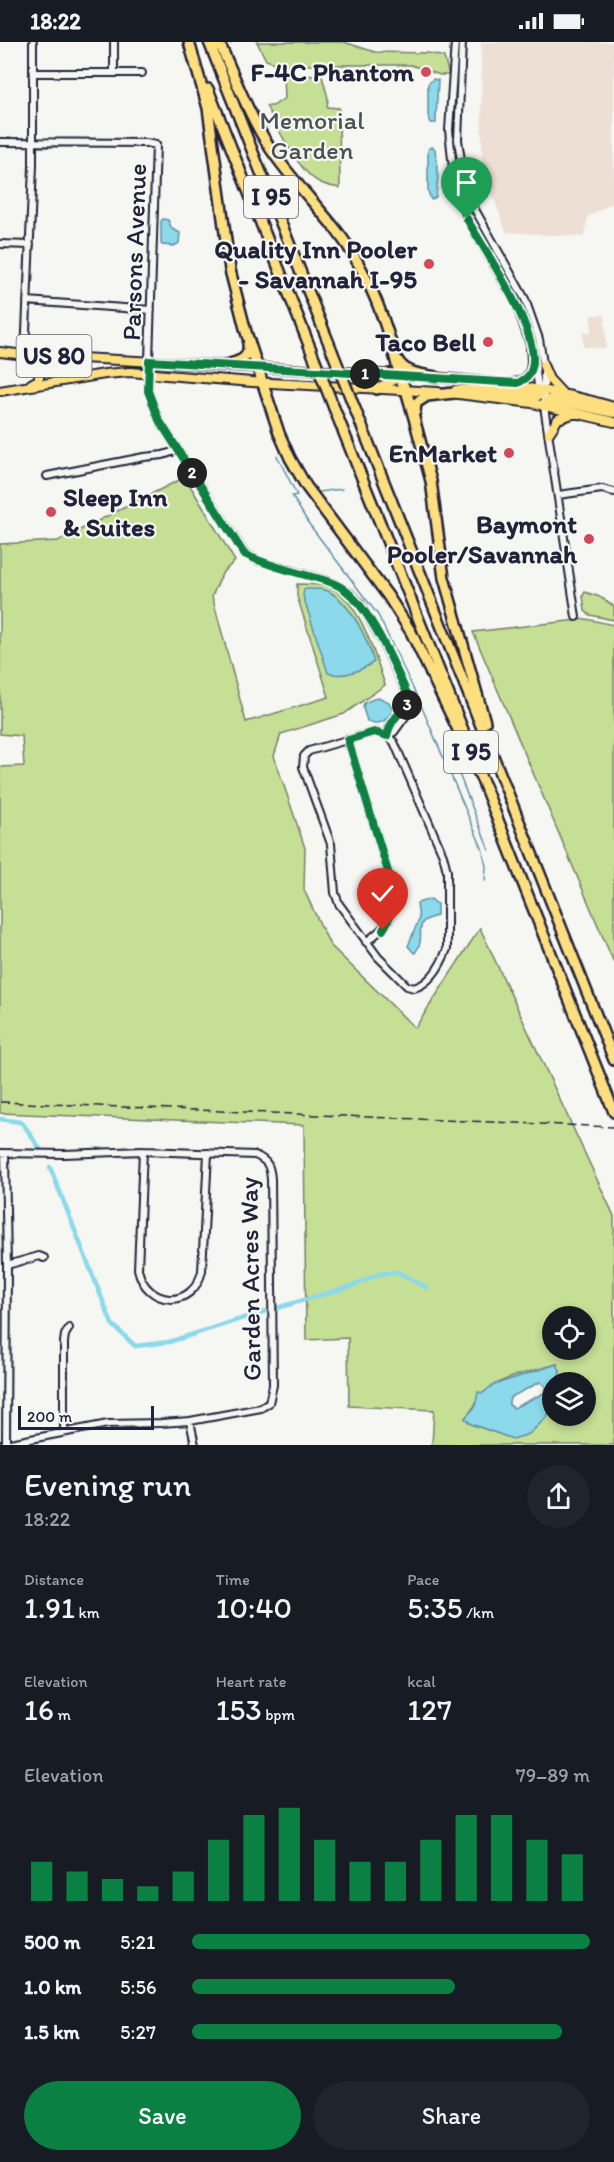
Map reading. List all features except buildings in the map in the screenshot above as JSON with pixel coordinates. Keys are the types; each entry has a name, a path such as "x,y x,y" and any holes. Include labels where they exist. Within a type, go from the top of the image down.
{"highway":[{"path":"189,42 208,108 225,240 249,351 241,360 227,365"},
{"name":"I 95","path":"189,42 614,1112"},
{"name":"I 95","path":"209,42 614,1060"},
{"path":"215,42 222,49 248,109 271,149 292,179 337,231 351,251 377,302 398,369 388,384 376,389"},
{"path":"246,332 264,382 270,407 290,458 306,486 388,596 411,632 486,788"},
{"path":"393,351 400,364 409,371 436,378"},
{"path":"394,375 406,390 431,481 444,578 493,756"},
{"path":"414,418 416,403 421,399 427,396 454,393"}],"main road":[{"path":"505,384 518,383 531,374 531,348"},
{"name":"US 80","path":"0,352 394,375 505,384 566,395 614,407"},
{"path":"18,388 35,382 41,375 38,360 25,355"},
{"path":"543,365 549,379 566,395"},
{"name":"US 80","path":"0,391 130,372 454,393 544,406 614,422"},
{"path":"431,391 477,388 541,392"},
{"path":"544,406 550,399 614,413"},
{"path":"549,433 558,419 577,412"}],"street":[{"path":"25,355 33,142 33,42"},
{"path":"114,42 114,73"},
{"path":"455,42 450,156 457,189 468,220 516,304 531,348 549,433 576,616"},
{"path":"462,42 458,140 464,180 472,206 525,299 539,339 543,365 541,392"},
{"path":"33,73 142,73"},
{"path":"0,142 33,142"},
{"name":"Parsons Avenue","path":"33,142 156,144 148,391 152,404 159,420 244,554 259,561 339,586 360,603 411,702 408,705 410,710 402,714 394,732 388,735"},
{"path":"0,244 30,244"},
{"path":"27,301 151,310"},
{"path":"47,476 163,455 178,450"},
{"path":"558,495 602,489 614,492"},
{"path":"374,732 388,735 394,742 443,855 447,871 447,949 428,982 414,988 406,986 378,957 339,904 335,893 331,844 303,767 304,756 309,751 348,740 374,732"},
{"path":"348,740 393,888 395,904 391,917 383,930 366,942"},
{"path":"143,1151 138,1269 140,1280 148,1291 171,1300 183,1297 200,1282 208,1153"},
{"name":"Garden Acres Way","path":"2,1154 143,1151 255,1155 265,1160 270,1166 273,1385 269,1403 261,1408 190,1420"},
{"path":"2,1154 7,1265 3,1444 108,1424 161,1424 190,1420 195,1445"},
{"path":"7,1265 39,1256 44,1258"},
{"path":"64,1432 64,1342 69,1328"}],"shaded area":[{"path":"481,42 614,42 614,202 588,217 584,237 506,232 482,166"},
{"path":"591,315 605,315 606,348 583,347 583,333 591,333"}],"green space":[{"path":"257,42 344,42 375,52 428,53 444,57 449,75 440,75 411,65 279,65 266,60"},
{"name":"Memorial Garden","path":"284,75 322,76 328,98 327,107 339,108 340,188 321,183 305,170 289,149 266,106 273,106 285,98"},
{"path":"185,477 235,561 223,572 212,596 246,722 329,697 297,596 297,584 322,585 337,591 356,613 371,643 385,685 344,714 281,734 274,756 305,848 304,890 330,945 415,1028 480,928 614,1216 614,1445 432,1445 434,1410 349,1406 348,1338 306,1340 304,1125 0,1113 0,767 24,766 22,736 0,734 0,544 58,541","holes":["557,1364 560,1371 596,1372 596,1426 542,1426 542,1420 513,1439 471,1424 465,1418 483,1394 500,1382 519,1374"]},
{"path":"585,592 600,597 614,606 614,620 590,615 585,611 583,596"},
{"path":"586,619 614,625 614,963 473,632"}],"water":[{"path":"433,79 438,80 436,123 431,123 428,115 428,84"},
{"path":"433,147 438,176 436,197 431,200 428,191 428,151"},
{"path":"168,220 172,229 180,233 179,243 174,246 161,243 161,221"},
{"path":"304,589 326,590 344,604 357,622 374,662 352,673 340,675 328,673 303,596"},
{"path":"378,697 389,702 393,710 382,722 367,721 363,708 364,703"},
{"path":"431,899 437,904 437,915 421,925 420,944 415,953 408,946 419,919 417,903"},
{"path":"557,1364 560,1371 542,1372 542,1384 540,1382 511,1397 509,1405 514,1408 542,1394 542,1422 529,1434 513,1439 471,1424 465,1418 475,1407 478,1392 483,1393 493,1385"}],"waterway":[{"path":"277,456 297,495 292,496 309,524 378,615 420,703 482,848 486,866 485,881"},
{"path":"319,492 342,489"},
{"path":"450,751 489,850"},
{"path":"0,1119 20,1122 40,1149"},
{"path":"50,1167 112,1324 135,1346 169,1342 266,1311"},
{"path":"277,1308 352,1286 379,1274 398,1272 427,1288"}],"railway":[{"path":"0,1102 614,1127"}],"place":[{"name":"F-4C Phantom","path":"426,72"},
{"name":"Quality Inn Pooler - Savannah I-95","path":"429,264"},
{"name":"Taco Bell","path":"488,342"},
{"name":"EnMarket","path":"509,453"},
{"name":"Sleep Inn & Suites","path":"51,512"},
{"name":"Baymont Pooler/Savannah","path":"589,539"}],"route":[{"path":"383,930 391,917 395,904 393,888 348,740 374,732 387,736 388,728 404,706 411,702 383,643 360,603 350,593 328,581 259,561 244,554 159,420 148,391 149,361 518,383 531,374 531,348 528,337 516,304 467,219"}]}
